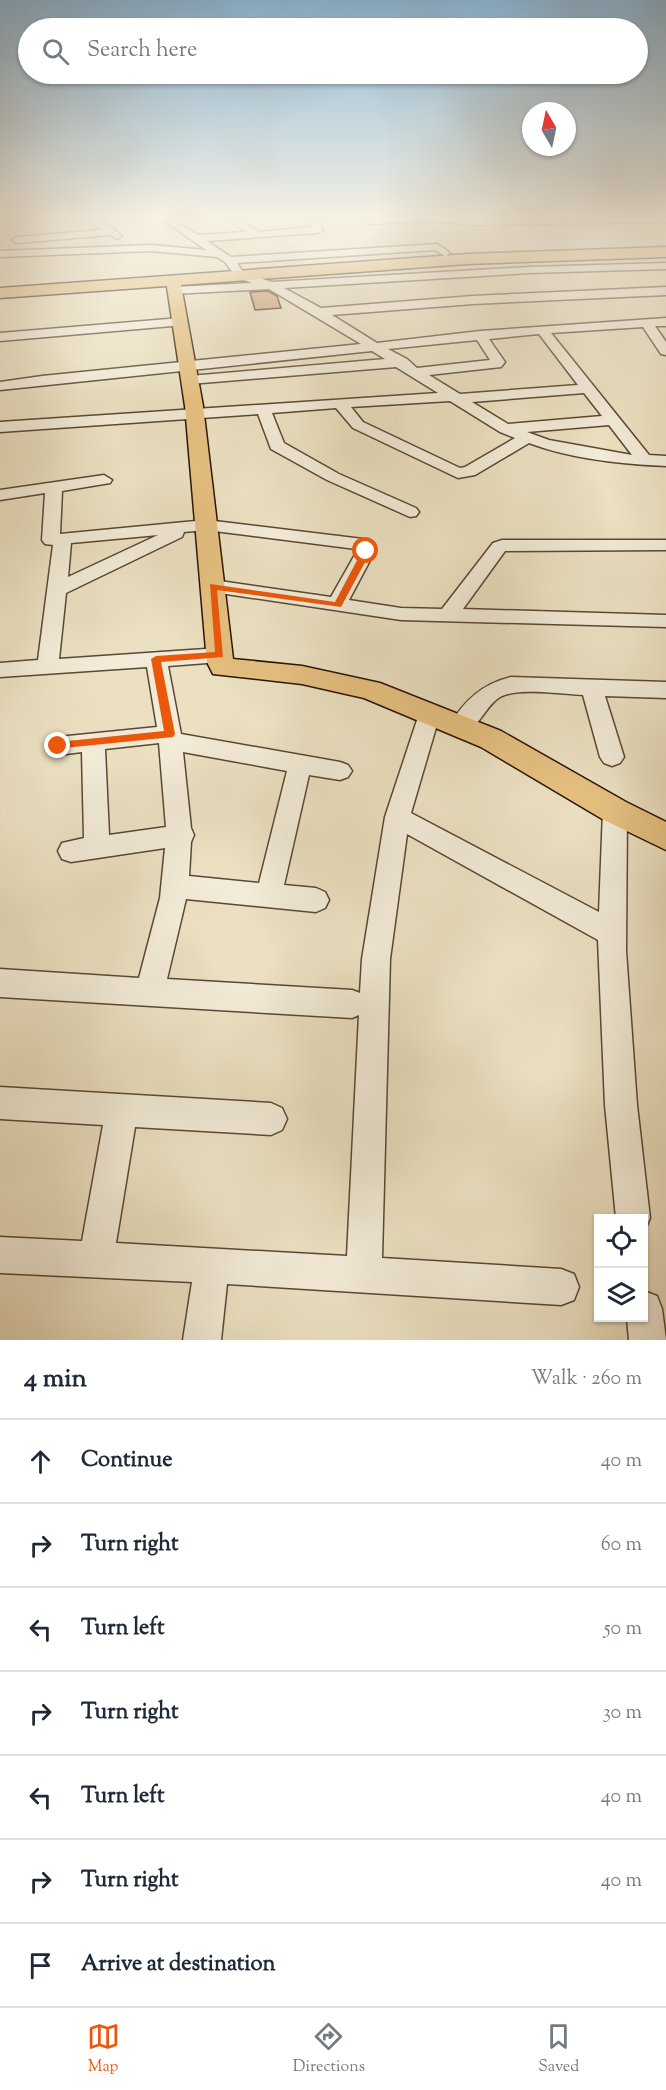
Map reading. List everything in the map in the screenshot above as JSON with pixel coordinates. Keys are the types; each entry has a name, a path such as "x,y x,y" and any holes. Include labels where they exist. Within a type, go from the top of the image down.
{"highway":[{"path":"0,291 144,279"},
{"path":"0,291 174,285 203,279"}],"main road":[{"path":"174,285 195,414 198,526 213,586 223,667 302,675 361,688 429,714 491,739 615,811 666,837"}],"street":[{"path":"258,279 319,312 402,362 505,429 525,438 579,450 666,461"},
{"path":"174,285 270,285 382,279"},
{"path":"319,312 472,300 666,291"},
{"path":"0,337 180,322"},
{"path":"189,373 480,335 666,322"},
{"path":"646,323 666,351"},
{"path":"542,330 644,460"},
{"path":"417,372 496,364 498,362 480,335"},
{"path":"0,386 42,380 402,362"},
{"path":"0,428 587,388"},
{"path":"341,405 358,425 458,473 469,472 525,438"},
{"path":"264,410 277,446 333,477 410,512"},
{"path":"505,429 612,420"},
{"path":"0,495 104,480"},
{"path":"54,487 51,540 198,526 366,546 366,551 337,605"},
{"path":"57,590 198,526"},
{"path":"48,667 63,539"},
{"path":"448,615 499,547 508,544 666,545"},
{"path":"213,586 400,614 666,621"},
{"path":"0,670 220,655"},
{"path":"149,992 174,886 180,836 170,737 156,659"},
{"path":"460,727 489,691 497,687 511,685 666,690"},
{"path":"592,687 612,757"},
{"path":"364,1276 376,959 397,817 429,714"},
{"path":"58,746 170,737 340,771"},
{"path":"93,742 97,848"},
{"path":"269,895 300,764"},
{"path":"615,811 612,933 621,1105 633,1214"},
{"path":"397,817 612,933"},
{"path":"71,851 180,836"},
{"path":"174,886 316,900"},
{"path":"0,983 352,1004"},
{"path":"0,1103 272,1119"},
{"path":"96,1259 122,1110"},
{"path":"0,1255 212,1265 561,1287"},
{"path":"202,1340 212,1265"},
{"path":"646,1322 648,1340"}],"building":[{"path":"268,291 277,296 281,308 255,310 250,292"}],"route":[{"path":"58,746 170,734 156,659 220,655 213,586 337,605 366,551"}]}
